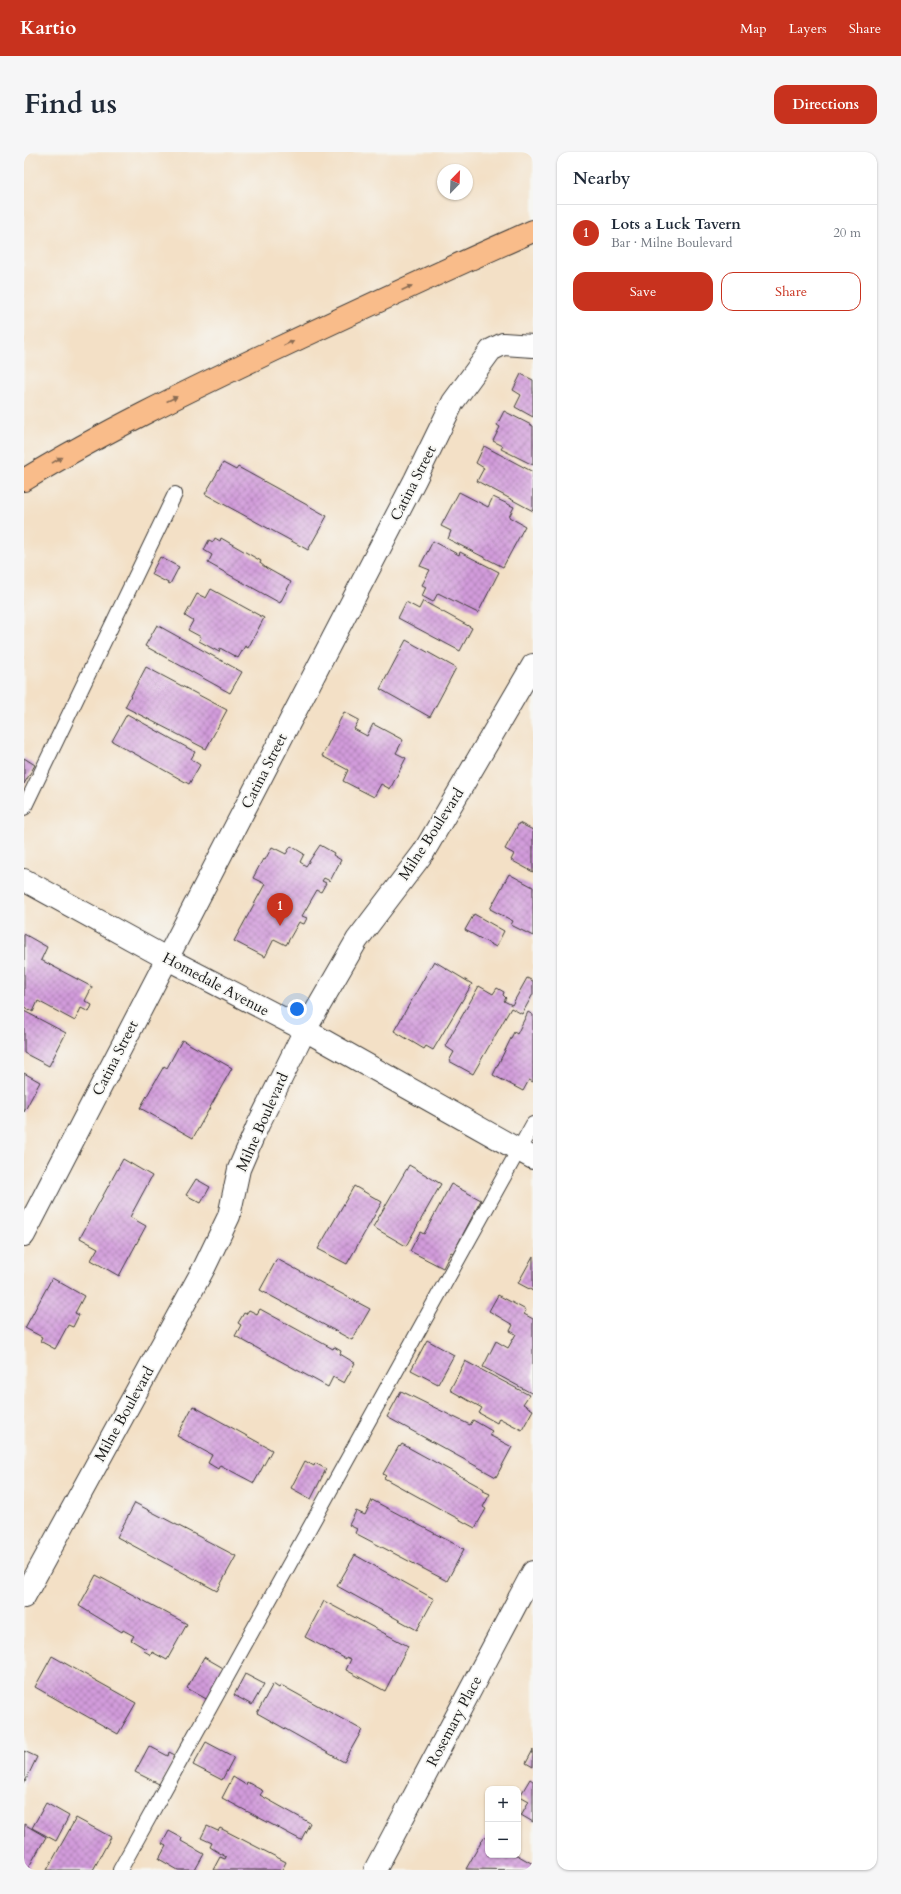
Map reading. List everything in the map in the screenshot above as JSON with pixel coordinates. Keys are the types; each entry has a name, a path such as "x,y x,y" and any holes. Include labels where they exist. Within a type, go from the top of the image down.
{"highway":[{"path":"24,480 61,457 154,408 455,265 533,231"}],"street":[{"name":"Catina Street","path":"24,1234 411,487 453,402 491,350 503,344 533,346"},
{"name":"Milne Boulevard","path":"24,1598 204,1268 229,1216 242,1162 258,1125 305,1030 356,940 423,853 533,665"},
{"name":"Homedale Avenue","path":"24,880 166,958 305,1030 526,1154"},
{"name":"Rosemary Place","path":"375,1870 533,1572"}],"lane":[{"path":"24,808 175,494"},
{"path":"120,1870 526,1154 533,1124"}],"building":[{"path":"521,374 533,380 533,417 515,407 521,395 513,390"},
{"path":"504,411 533,426 533,465 501,449 503,446 493,441 500,427 497,425"},
{"path":"484,446 533,472 533,511 477,481 484,468 476,463"},
{"path":"223,463 236,470 238,467 327,516 308,550 205,494"},
{"path":"459,492 488,507 493,497 514,507 509,517 525,526 503,567 448,539 451,531 441,526"},
{"path":"215,538 220,541 221,538 261,561 260,563 266,568 291,582 280,603 208,563 212,555 204,550 209,540 213,542"},
{"path":"433,541 459,555 460,552 499,572 478,613 438,593 433,602 422,596 426,587 422,585 430,570 420,566"},
{"path":"160,557 179,567 170,584 151,574"},
{"path":"211,589 264,618 248,648 245,646 238,658 220,648 219,652 199,641 201,637 188,630 193,621 185,616 197,594 206,598"},
{"path":"423,601 472,628 460,651 398,618 406,602 419,609"},
{"path":"157,625 242,672 230,693 145,646"},
{"path":"406,640 456,668 430,717 380,689"},
{"path":"146,667 227,710 206,749 125,707"},
{"path":"344,712 359,720 354,729 367,736 373,724 403,740 396,753 406,758 390,789 381,784 374,797 343,781 348,770 322,756"},
{"path":"127,714 195,752 191,759 200,765 189,784 112,741"},
{"path":"24,758 35,765 24,784"},
{"path":"519,823 533,830 533,872 511,860 514,854 505,849"},
{"path":"320,845 334,853 333,855 341,860 330,881 324,878 322,881 326,883 321,892 317,890 302,916 307,918 304,924 299,922 286,945 274,939 265,957 234,941 265,884 253,878 263,859 265,860 272,847 286,854 291,846 304,854 300,862 306,866"},
{"path":"509,874 533,887 533,936 511,925 513,921 490,909"},
{"path":"474,914 504,931 496,947 465,930"},
{"path":"24,934 47,947 41,960 92,987 85,1001 92,1005 89,1012 81,1008 75,1021 38,1001 33,1012 24,1007"},
{"path":"434,961 472,984 433,1050 426,1046 424,1049 394,1031"},
{"path":"527,978 533,981 533,994 522,1014 511,1008 473,1074 449,1061 454,1052 445,1046 479,986 493,994 497,988 504,992 503,995 506,998 504,1001 512,1005"},
{"path":"24,1011 66,1033 49,1066 24,1053"},
{"path":"528,1012 533,1015 533,1082 529,1080 523,1091 493,1075 514,1032 517,1034"},
{"path":"182,1040 232,1068 193,1138 140,1108 164,1066 167,1068"},
{"path":"24,1073 40,1082 24,1112"},
{"path":"123,1159 152,1176 130,1217 146,1226 119,1276 91,1260 98,1248 80,1238"},
{"path":"409,1165 441,1184 406,1246 373,1227"},
{"path":"196,1179 210,1187 201,1203 186,1195"},
{"path":"451,1184 481,1200 453,1253 451,1252 443,1268 410,1251 420,1232 424,1234"},
{"path":"354,1186 382,1202 347,1264 318,1249"},
{"path":"533,1256 533,1291 518,1283"},
{"path":"277,1259 370,1309 352,1340 260,1290"},
{"path":"52,1278 84,1296 75,1313 79,1315 73,1327 68,1325 55,1349 40,1341 42,1337 25,1328"},
{"path":"498,1295 526,1310 524,1314 533,1319 533,1394 483,1367 496,1341 508,1348 516,1334 510,1331 513,1325 489,1311"},
{"path":"260,1309 333,1349 334,1347 341,1351 340,1354 355,1363 344,1383 333,1377 328,1387 235,1336 241,1325 238,1323 244,1313 246,1314 249,1310 257,1314"},
{"path":"427,1340 454,1355 438,1384 411,1370"},
{"path":"465,1361 529,1395 523,1404 533,1410 522,1430 499,1418 497,1423 479,1413 482,1408 450,1390"},
{"path":"401,1391 470,1425 473,1420 492,1431 489,1435 512,1447 496,1477 387,1417"},
{"path":"193,1406 272,1450 254,1483 220,1465 218,1469 208,1463 212,1455 177,1436"},
{"path":"402,1444 484,1489 483,1491 490,1494 483,1507 486,1509 475,1528 384,1478 386,1476 383,1474 399,1446 400,1447"},
{"path":"305,1461 314,1466 315,1463 326,1469 311,1499 291,1488"},
{"path":"372,1500 464,1549 447,1581 355,1533 357,1529 349,1525 356,1511 365,1515"},
{"path":"135,1503 236,1556 217,1591 117,1537"},
{"path":"355,1555 434,1599 417,1630 337,1586"},
{"path":"96,1575 187,1624 167,1660 152,1652 151,1655 144,1651 146,1649 131,1640 134,1636 123,1630 122,1632 79,1606"},
{"path":"324,1601 408,1646 385,1691 346,1670 351,1659 346,1657 346,1659 305,1637"},
{"path":"52,1656 136,1703 118,1734 35,1687"},
{"path":"204,1657 225,1669 208,1700 187,1688"},
{"path":"245,1674 264,1684 252,1705 234,1695"},
{"path":"273,1684 279,1688 281,1685 362,1730 344,1762 257,1713"},
{"path":"206,1742 234,1757 222,1780 193,1765"},
{"path":"149,1746 168,1756 169,1752 175,1755 161,1785 135,1772"},
{"path":"533,1750 533,1767 526,1763"},
{"path":"24,1751 37,1757 24,1784"},
{"path":"233,1777 246,1785 247,1782 263,1791 260,1795 310,1823 301,1840 222,1798"},
{"path":"530,1779 533,1781 533,1822 521,1815 529,1801 521,1797"},
{"path":"46,1803 69,1816 56,1841 32,1828"},
{"path":"76,1818 111,1837 93,1870 47,1870"},
{"path":"24,1824 46,1837 27,1870 24,1870"},
{"path":"207,1826 218,1831 220,1828 286,1862 282,1870 213,1870 220,1857 225,1859 226,1857 210,1847 212,1843 201,1838"},
{"path":"169,1831 182,1838 181,1841 204,1854 195,1870 178,1870 159,1859 166,1846 162,1844"},
{"path":"484,1837 485,1858 521,1857 533,1864 533,1870 466,1869"}],"place":[{"name":"Lots a Luck Tavern","path":"280,926"}]}
